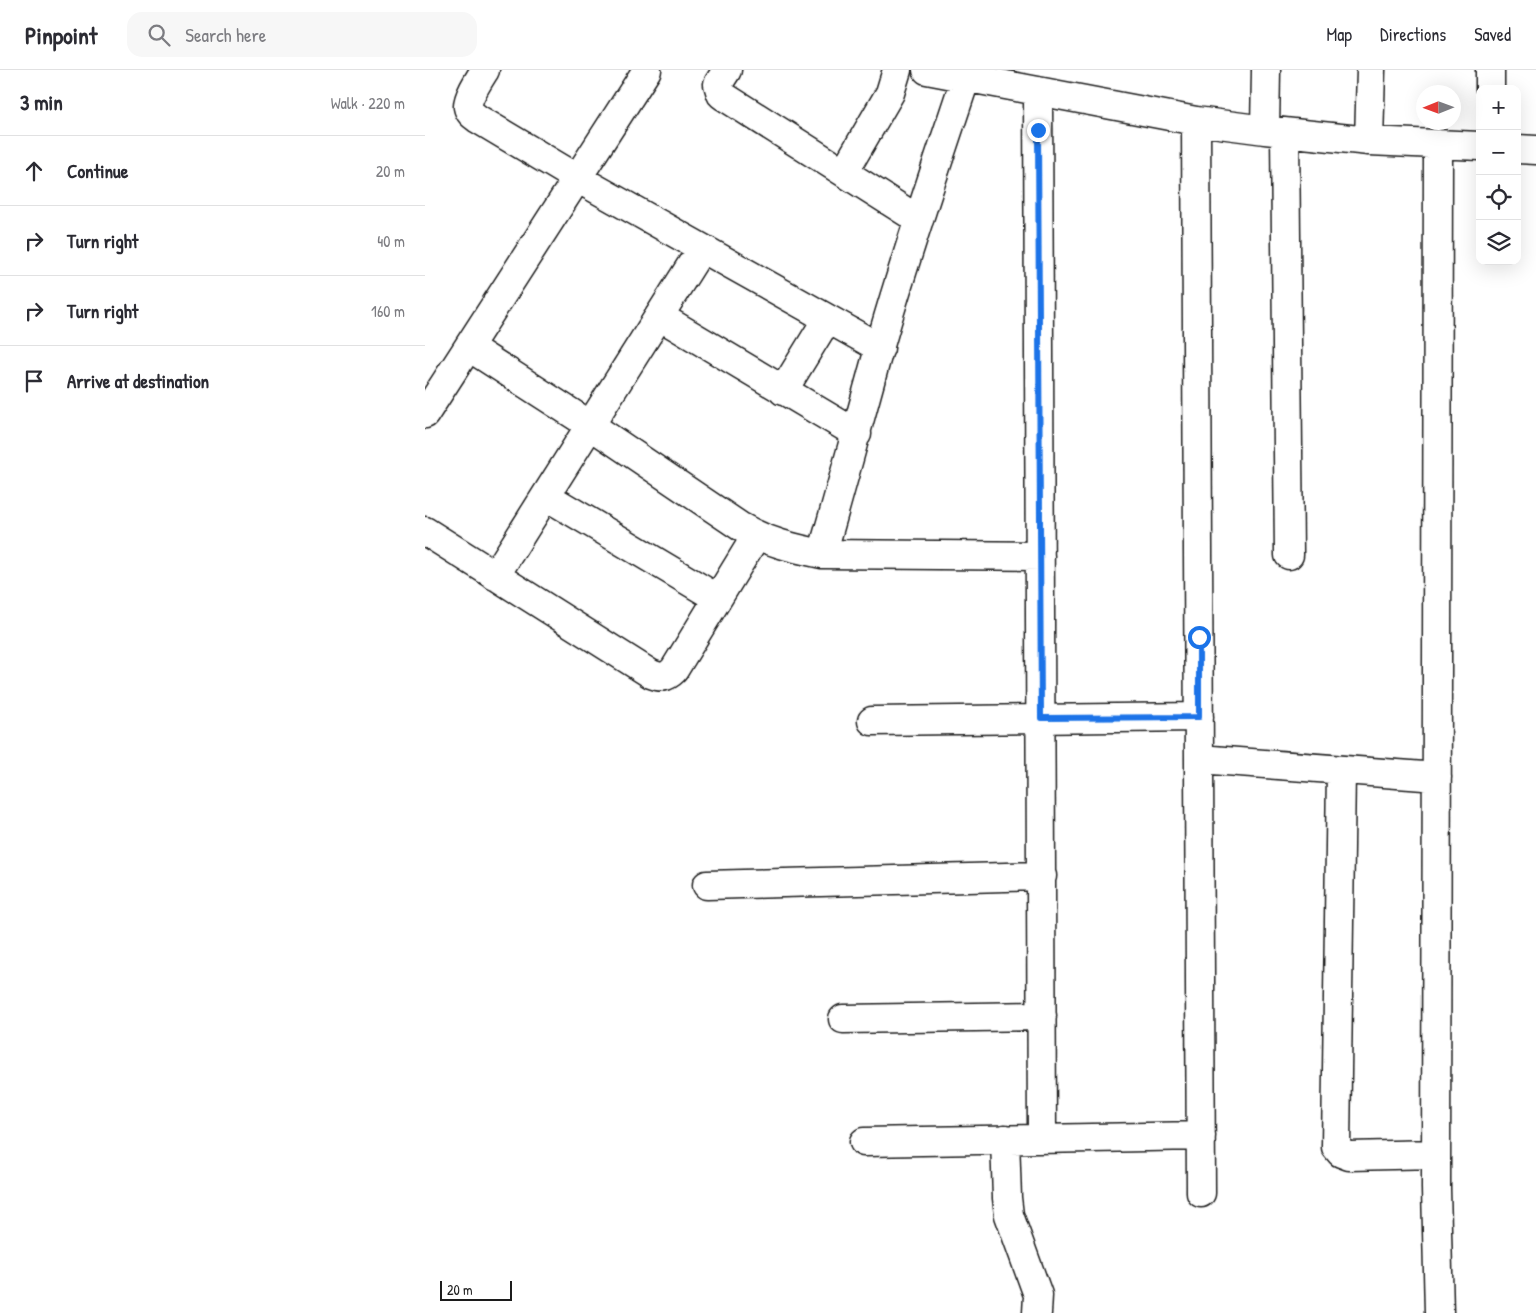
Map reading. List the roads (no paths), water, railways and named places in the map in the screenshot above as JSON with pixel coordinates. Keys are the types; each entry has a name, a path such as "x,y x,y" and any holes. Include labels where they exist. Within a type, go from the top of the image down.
{"street":[{"path":"485,70 470,98 468,107 471,114 577,178 879,348"},
{"path":"425,414 647,70"},
{"path":"727,70 718,84 721,94 919,220"},
{"path":"844,172 891,93 897,70"},
{"path":"927,70 1196,121 1369,141 1476,146"},
{"path":"1266,70 1275,131 1289,555"},
{"path":"1369,141 1371,70"},
{"path":"1490,70 1490,85"},
{"path":"821,554 857,434 879,348 966,77"},
{"path":"1038,91 1043,1139"},
{"path":"1196,121 1201,1193"},
{"path":"1439,144 1436,1154 1439,1313"},
{"path":"1521,149 1536,150"},
{"path":"495,576 701,248"},
{"path":"659,316 857,434"},
{"path":"783,391 827,319"},
{"path":"469,346 756,536 787,548 821,554 1040,556"},
{"path":"546,496 717,598"},
{"path":"425,531 651,674 660,677 667,676 674,670 756,536"},
{"path":"872,721 1199,717"},
{"path":"1199,759 1437,777"},
{"path":"1341,770 1336,1148 1341,1153 1349,1156 1436,1154"},
{"path":"707,884 1042,876"},
{"path":"843,1019 1042,1016"},
{"path":"864,1142 1201,1136"},
{"path":"1005,1139 1009,1215 1038,1295 1037,1313"}]}
